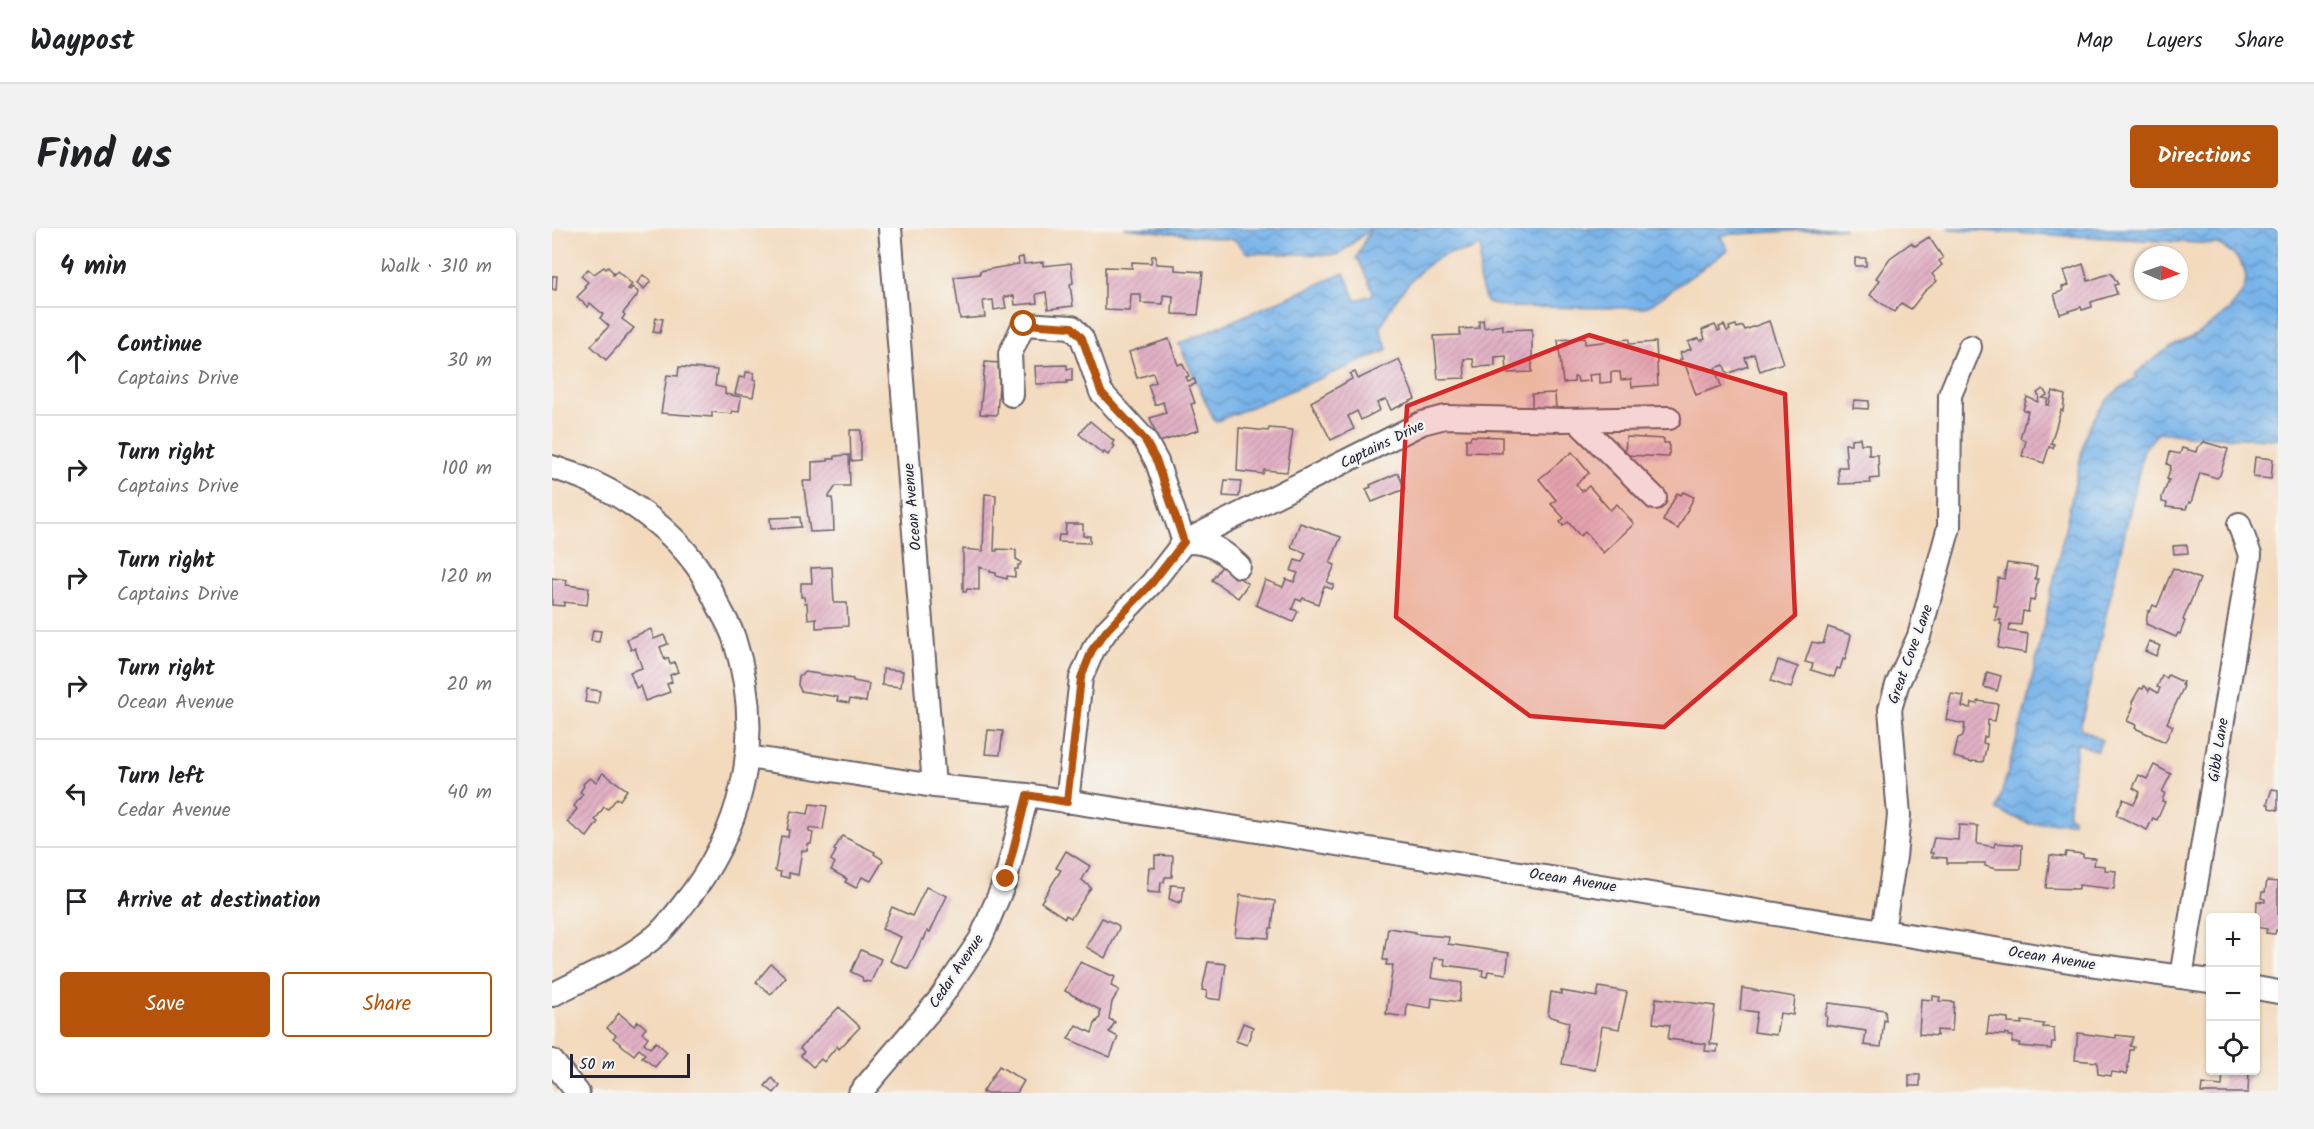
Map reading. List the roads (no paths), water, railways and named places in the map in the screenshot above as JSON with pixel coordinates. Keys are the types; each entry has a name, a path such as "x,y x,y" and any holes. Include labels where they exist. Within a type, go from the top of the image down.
{"street":[{"name":"Ocean Avenue","path":"890,228 934,786"},
{"path":"1012,395 1010,354 1024,324 1072,327 1082,338 1101,392 1145,440 1157,462 1184,542 1203,542 1227,554 1239,566"},
{"name":"Great Cove Lane","path":"1883,930 1895,857 1899,815 1890,709 1897,685 1919,636 1949,527 1950,395 1970,347"},
{"name":"Captains Drive","path":"1067,802 1081,678 1092,650 1107,630 1152,583 1184,542 1422,423 1445,417 1576,420 1670,418"},
{"path":"1576,420 1655,498"},
{"path":"552,466 594,482 630,503 670,536 696,565 734,636 744,681 749,720 748,757 727,836 712,865 658,934 608,968 552,995"},
{"name":"Gibb Lane","path":"2181,977 2250,555 2240,524"},
{"name":"Ocean Avenue","path":"748,757 934,786 1027,795 2088,964 2206,980"},
{"name":"Cedar Avenue","path":"860,1093 939,1000 980,940 1006,879 1027,795"},
{"path":"2260,989 2278,992"},
{"path":"552,1061 578,1093"}],"water":[{"path":"1124,228 1845,228 1720,235 1728,250 1643,308 1505,307 1486,302 1479,279 1481,247 1446,254 1424,268 1406,286 1391,308 1380,329 1386,351 1215,422 1179,344 1344,273 1356,300 1372,295 1373,291 1356,259 1370,229 1338,255 1247,253 1235,240"},
{"path":"1947,228 2278,228 2278,439 2188,436 2159,432 2144,449 2080,728 2102,740 2097,751 2077,743 2068,816 2073,817 2073,822 2030,824 1997,810 2027,702 2086,433 2106,401 2136,378 2135,374 2169,348 2208,327 2233,305 2242,293 2246,281 2244,269 2235,256 2218,244"}]}
